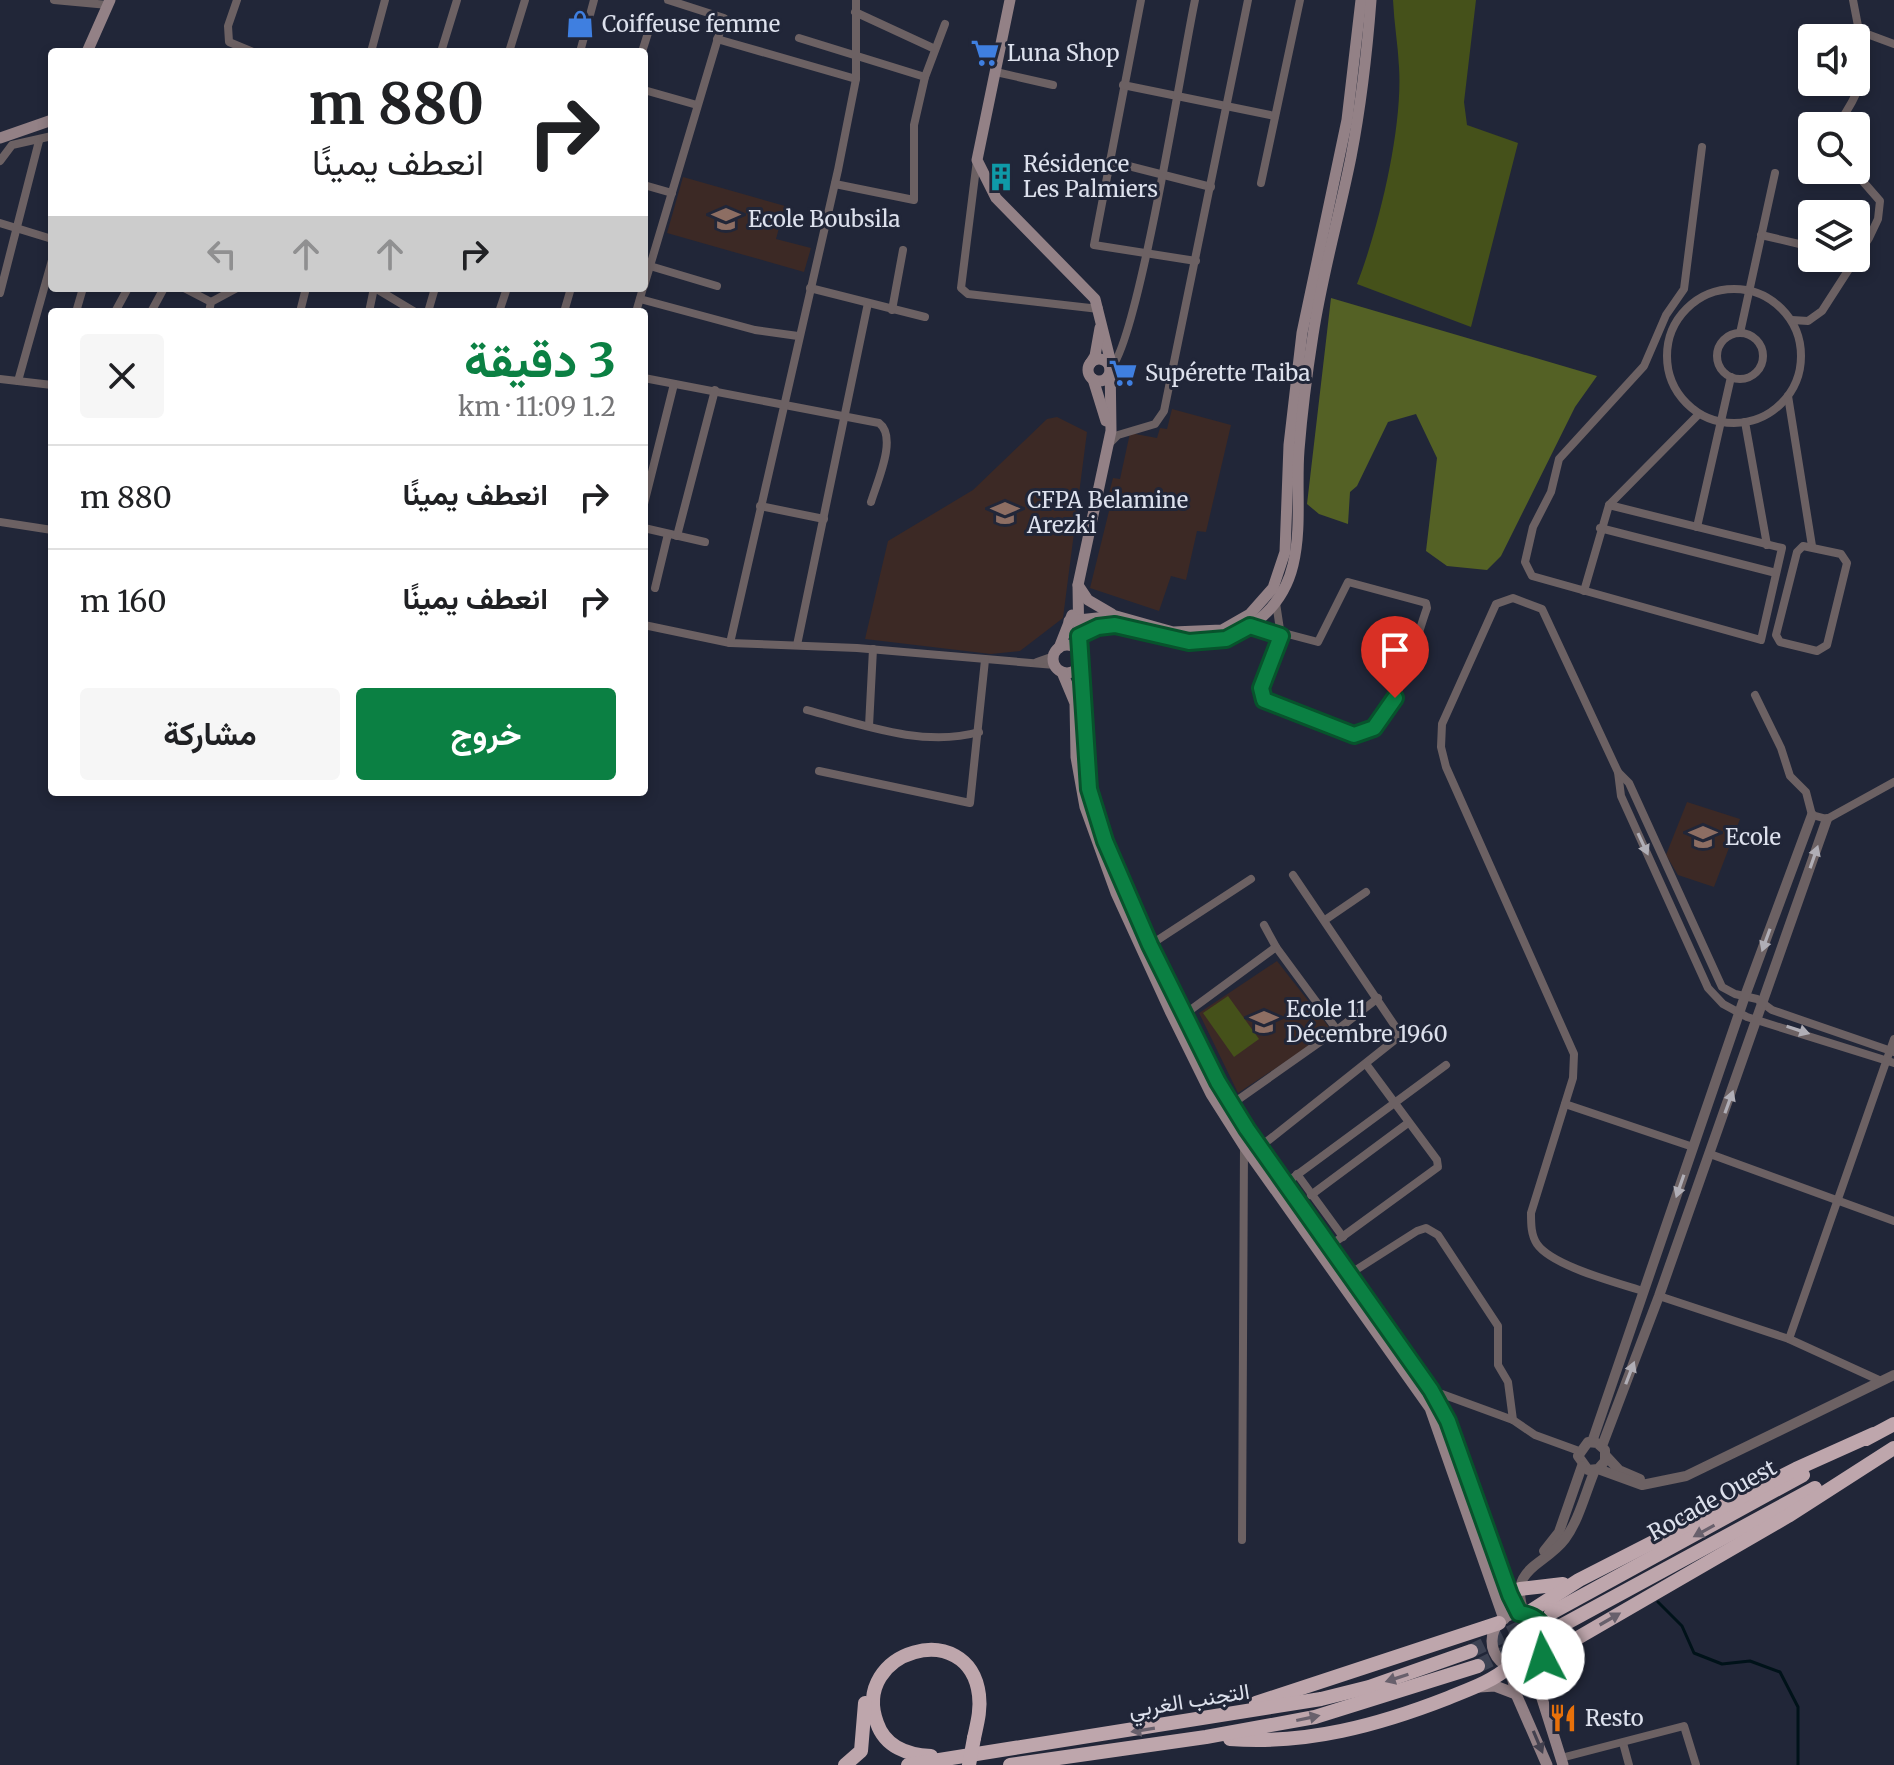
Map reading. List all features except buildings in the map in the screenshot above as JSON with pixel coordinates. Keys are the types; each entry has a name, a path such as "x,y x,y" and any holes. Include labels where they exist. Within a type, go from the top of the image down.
{"highway":[{"name":"Rocade Ouest","path":"1551,1613 1894,1424"},
{"path":"1523,1614 1579,1580 1796,1469 1874,1434"},
{"path":"1539,1661 1788,1516 1894,1447"},
{"name":"Rocade Ouest","path":"1559,1627 1894,1447"},
{"path":"1520,1589 1534,1590 1579,1580"},
{"path":"1200,1720 1307,1688 1502,1621"},
{"path":"845,1765 861,1751 865,1702 872,1679 898,1652 921,1644 957,1650 976,1667 985,1691 976,1752"},
{"path":"936,1649 955,1657 971,1672 979,1694 976,1752 928,1756 897,1748 880,1732 874,1716 872,1704 879,1679 901,1657 913,1651 936,1649"},
{"name":"التجنب الغربي","path":"908,1765 976,1752 1277,1708 1369,1687 1471,1651"},
{"name":"التجنب الغربي","path":"1010,1765 1206,1737 1344,1710 1478,1666"},
{"path":"1206,1737 1286,1739 1358,1729 1401,1717 1475,1687 1509,1667"},
{"path":"1074,1765 1163,1744"}],"main road":[{"path":"1010,0 977,160 996,198 1084,285 1100,314 1110,369 1112,414 1107,445 1078,585 1074,620 1058,660 1075,703 1080,790 1112,881 1211,1094 1244,1146 1430,1408 1502,1621 1493,1647 1509,1667 1516,1694 1547,1765"},
{"path":"1078,585 1088,600 1116,616 1173,632 1222,630 1236,624 1263,602 1280,571 1300,345 1347,120 1361,0"},
{"path":"1079,636 1098,627 1115,625 1170,641 1210,642 1250,626 1276,603 1287,586 1296,553 1299,451 1313,334 1356,127 1371,0"},
{"path":"89,48 109,2"},
{"path":"0,138 48,121"},
{"path":"1100,314 1095,356 1089,373 1105,411 1107,445"},
{"path":"1090,364 1104,361 1110,369"},
{"path":"1093,379 1105,379 1110,369"},
{"path":"1074,620 1116,616"},
{"path":"1074,620 1079,636 1089,789 1105,841 1150,945 1232,1104 1431,1390 1448,1421 1501,1575 1523,1614"},
{"path":"1058,660 1068,645 1080,656"},
{"path":"1058,660 1072,672 1080,656"},
{"path":"1502,1621 1523,1614 1535,1617 1547,1632 1547,1650 1539,1661 1537,1684 1562,1762"},
{"path":"1509,1667 1519,1669 1539,1661"},
{"path":"1475,1687 1495,1686 1516,1694"}],"street":[{"path":"54,0 109,2"},
{"path":"237,0 227,36 229,42 243,48"},
{"path":"372,48 385,0"},
{"path":"442,48 457,0"},
{"path":"510,48 525,0"},
{"path":"581,48 594,0"},
{"path":"648,273 724,18 668,0"},
{"path":"730,643 856,79 856,0"},
{"path":"1141,0 1094,245 1196,261"},
{"path":"1110,369 1123,350 1147,252 1195,0"},
{"path":"1107,445 1118,435 1155,424 1164,411 1248,0"},
{"path":"1261,183 1300,0"},
{"path":"1853,0 1856,24"},
{"path":"855,12 935,49"},
{"path":"643,48 652,20"},
{"path":"835,184 914,200 914,125 925,77 945,24"},
{"path":"1870,35 1894,44"},
{"path":"799,38 925,77"},
{"path":"717,39 856,79"},
{"path":"996,72 1053,85"},
{"path":"1123,85 1275,116"},
{"path":"648,91 697,105"},
{"path":"0,161 12,145 48,138"},
{"path":"0,293 39,141"},
{"path":"1688,306 1684,289 1702,147"},
{"path":"977,160 961,288 968,294 1100,314"},
{"path":"1109,161 1211,187"},
{"path":"1740,333 1775,173"},
{"path":"1867,184 1875,192 1881,208 1870,230"},
{"path":"648,186 672,193"},
{"path":"0,223 48,238"},
{"path":"1761,235 1798,244"},
{"path":"892,310 903,250"},
{"path":"648,253 654,255"},
{"path":"650,266 717,286"},
{"path":"1792,320 1808,321 1822,311 1847,272"},
{"path":"18,381 48,274"},
{"path":"810,288 925,317"},
{"path":"1609,505 1782,548 1761,640 1528,573 1525,562 1533,527 1551,492 1559,459 1644,366 1666,315 1684,289"},
{"path":"1726,289 1748,289 1775,302 1792,320 1801,337 1802,358 1797,383 1788,396 1766,415 1745,422 1721,422 1698,415 1678,392 1669,371 1672,327 1688,306 1704,295 1726,289"},
{"path":"189,292 210,307 231,292"},
{"path":"381,292 408,308"},
{"path":"637,308 642,292"},
{"path":"640,299 755,330 798,336"},
{"path":"797,645 868,303"},
{"path":"1740,333 1757,341 1762,360 1750,376 1731,377 1719,367 1717,351 1725,338 1740,333"},
{"path":"1697,527 1731,377"},
{"path":"0,379 48,385"},
{"path":"648,379 879,423 887,431 871,502"},
{"path":"648,488 674,384"},
{"path":"655,588 715,390"},
{"path":"1788,396 1812,546"},
{"path":"1584,591 1609,505 1698,415"},
{"path":"1745,422 1767,545"},
{"path":"760,506 824,519"},
{"path":"0,522 48,529"},
{"path":"1600,528 1776,573"},
{"path":"648,529 705,542"},
{"path":"1803,546 1812,546 1841,554 1847,563 1827,645 1817,651 1780,642 1776,635 1797,552 1803,546"},
{"path":"1250,626 1281,634 1318,642 1348,582 1426,603 1427,608 1395,698 1374,728 1361,735 1264,700 1261,688 1281,634 1276,603"},
{"path":"1881,1381 1789,1339 1551,1255 1536,1243 1531,1213 1565,1104 1575,1063 1574,1054 1446,767 1441,747 1446,713 1490,614 1503,599 1527,601 1542,609 1618,772 1629,783 1718,982 1730,993 1892,1051"},
{"path":"648,626 730,643 873,649 1028,665 1058,660"},
{"path":"869,726 873,649"},
{"path":"819,771 970,803 985,660"},
{"path":"1538,1559 1564,1540 1596,1469 1644,1290 1745,996 1812,815 1806,792 1790,776 1781,748 1755,695"},
{"path":"807,710 921,736 965,736 979,732"},
{"path":"1618,772 1619,792 1708,988 1717,999 1739,1013 1890,1062"},
{"path":"1600,1448 1660,1296 1827,819 1894,782"},
{"path":"1812,815 1827,819"},
{"path":"1260,1147 1401,1035 1293,875"},
{"path":"1150,945 1251,879"},
{"path":"1325,920 1366,892"},
{"path":"1264,925 1276,947 1337,1030"},
{"path":"1185,1014 1276,947"},
{"path":"1232,1104 1378,998"},
{"path":"1789,1339 1890,1062 1894,1039"},
{"path":"1331,1245 1437,1170 1437,1160 1366,1064"},
{"path":"1286,1183 1446,1065"},
{"path":"1565,1104 1894,1221"},
{"path":"1311,1195 1408,1123"},
{"path":"1242,1540 1244,1146"},
{"path":"1693,1148 1710,1155"},
{"path":"1297,1174 1343,1237"},
{"path":"1351,1273 1417,1231 1426,1228 1438,1235 1498,1326 1497,1362 1508,1382 1513,1420"},
{"path":"1644,1290 1660,1296"},
{"path":"1582,1466 1637,1484 1657,1483 1713,1466 1894,1375"},
{"path":"1431,1390 1513,1420 1535,1435 1579,1451 1600,1448"},
{"path":"1600,1448 1622,1472 1657,1483"},
{"path":"1523,1614 1520,1589 1525,1575 1559,1532 1582,1466 1579,1451"},
{"path":"1562,1762 1684,1726 1696,1765"},
{"path":"1623,1743 1629,1765"}],"shaded area":[{"name":"Ecole Boubsila","path":"683,177 785,206 776,239 811,248 804,272 667,233"},
{"path":"1172,409 1231,425 1206,532 1197,531 1186,580 1171,576 1159,611 1090,588 1109,511 1114,511 1116,499 1108,497 1113,478 1120,479 1130,433 1157,438 1160,428 1167,429"},
{"name":"CFPA Belamine Arezki","path":"1057,417 1087,432 1063,618 1020,651 991,654 865,639 888,541 973,490 1047,419"},
{"name":"Ecole","path":"1687,802 1740,819 1714,887 1678,875 1666,855"},
{"name":"Ecole 11 Décembre 1960","path":"1277,961 1332,1031 1238,1093 1199,1013"}],"green space":[{"path":"1393,0 1476,0 1464,102 1467,125 1518,143 1471,327 1357,284 1381,206 1397,119 1399,67"},
{"path":"1331,298 1597,376 1575,407 1501,556 1487,570 1447,566 1426,551 1437,458 1416,414 1388,422 1357,486 1350,492 1348,524 1319,514 1307,504"},
{"path":"1228,996 1259,1039 1234,1057 1203,1013"}],"waterway":[{"path":"1658,1602 1682,1626 1694,1653 1722,1664 1750,1661 1780,1672 1798,1707 1798,1765"}],"tunnel":[{"path":"1471,1651 1551,1613"},
{"path":"1478,1666 1559,1627"}],"place":[{"name":"Coiffeuse femme","path":"580,24"},
{"name":"Luna Shop","path":"985,53"},
{"name":"Résidence Les Palmiers","path":"1001,177"},
{"name":"Ecole Boubsila","path":"726,219"},
{"name":"Supérette Taiba","path":"1123,373"},
{"name":"CFPA Belamine Arezki","path":"1005,513"},
{"name":"Ecole","path":"1703,837"},
{"name":"Ecole 11 Décembre 1960","path":"1264,1022"},
{"name":"Resto","path":"1563,1718"}],"route":[{"path":"1395,698 1374,728 1368,733 1354,735 1264,700 1261,688 1281,636 1262,628 1250,626 1226,639 1210,642 1170,641 1115,625 1098,627 1079,636 1089,789 1105,841 1150,945 1200,1048 1247,1129 1431,1390 1448,1421 1510,1595 1519,1613 1535,1617 1547,1632 1547,1650 1543,1658"}]}
